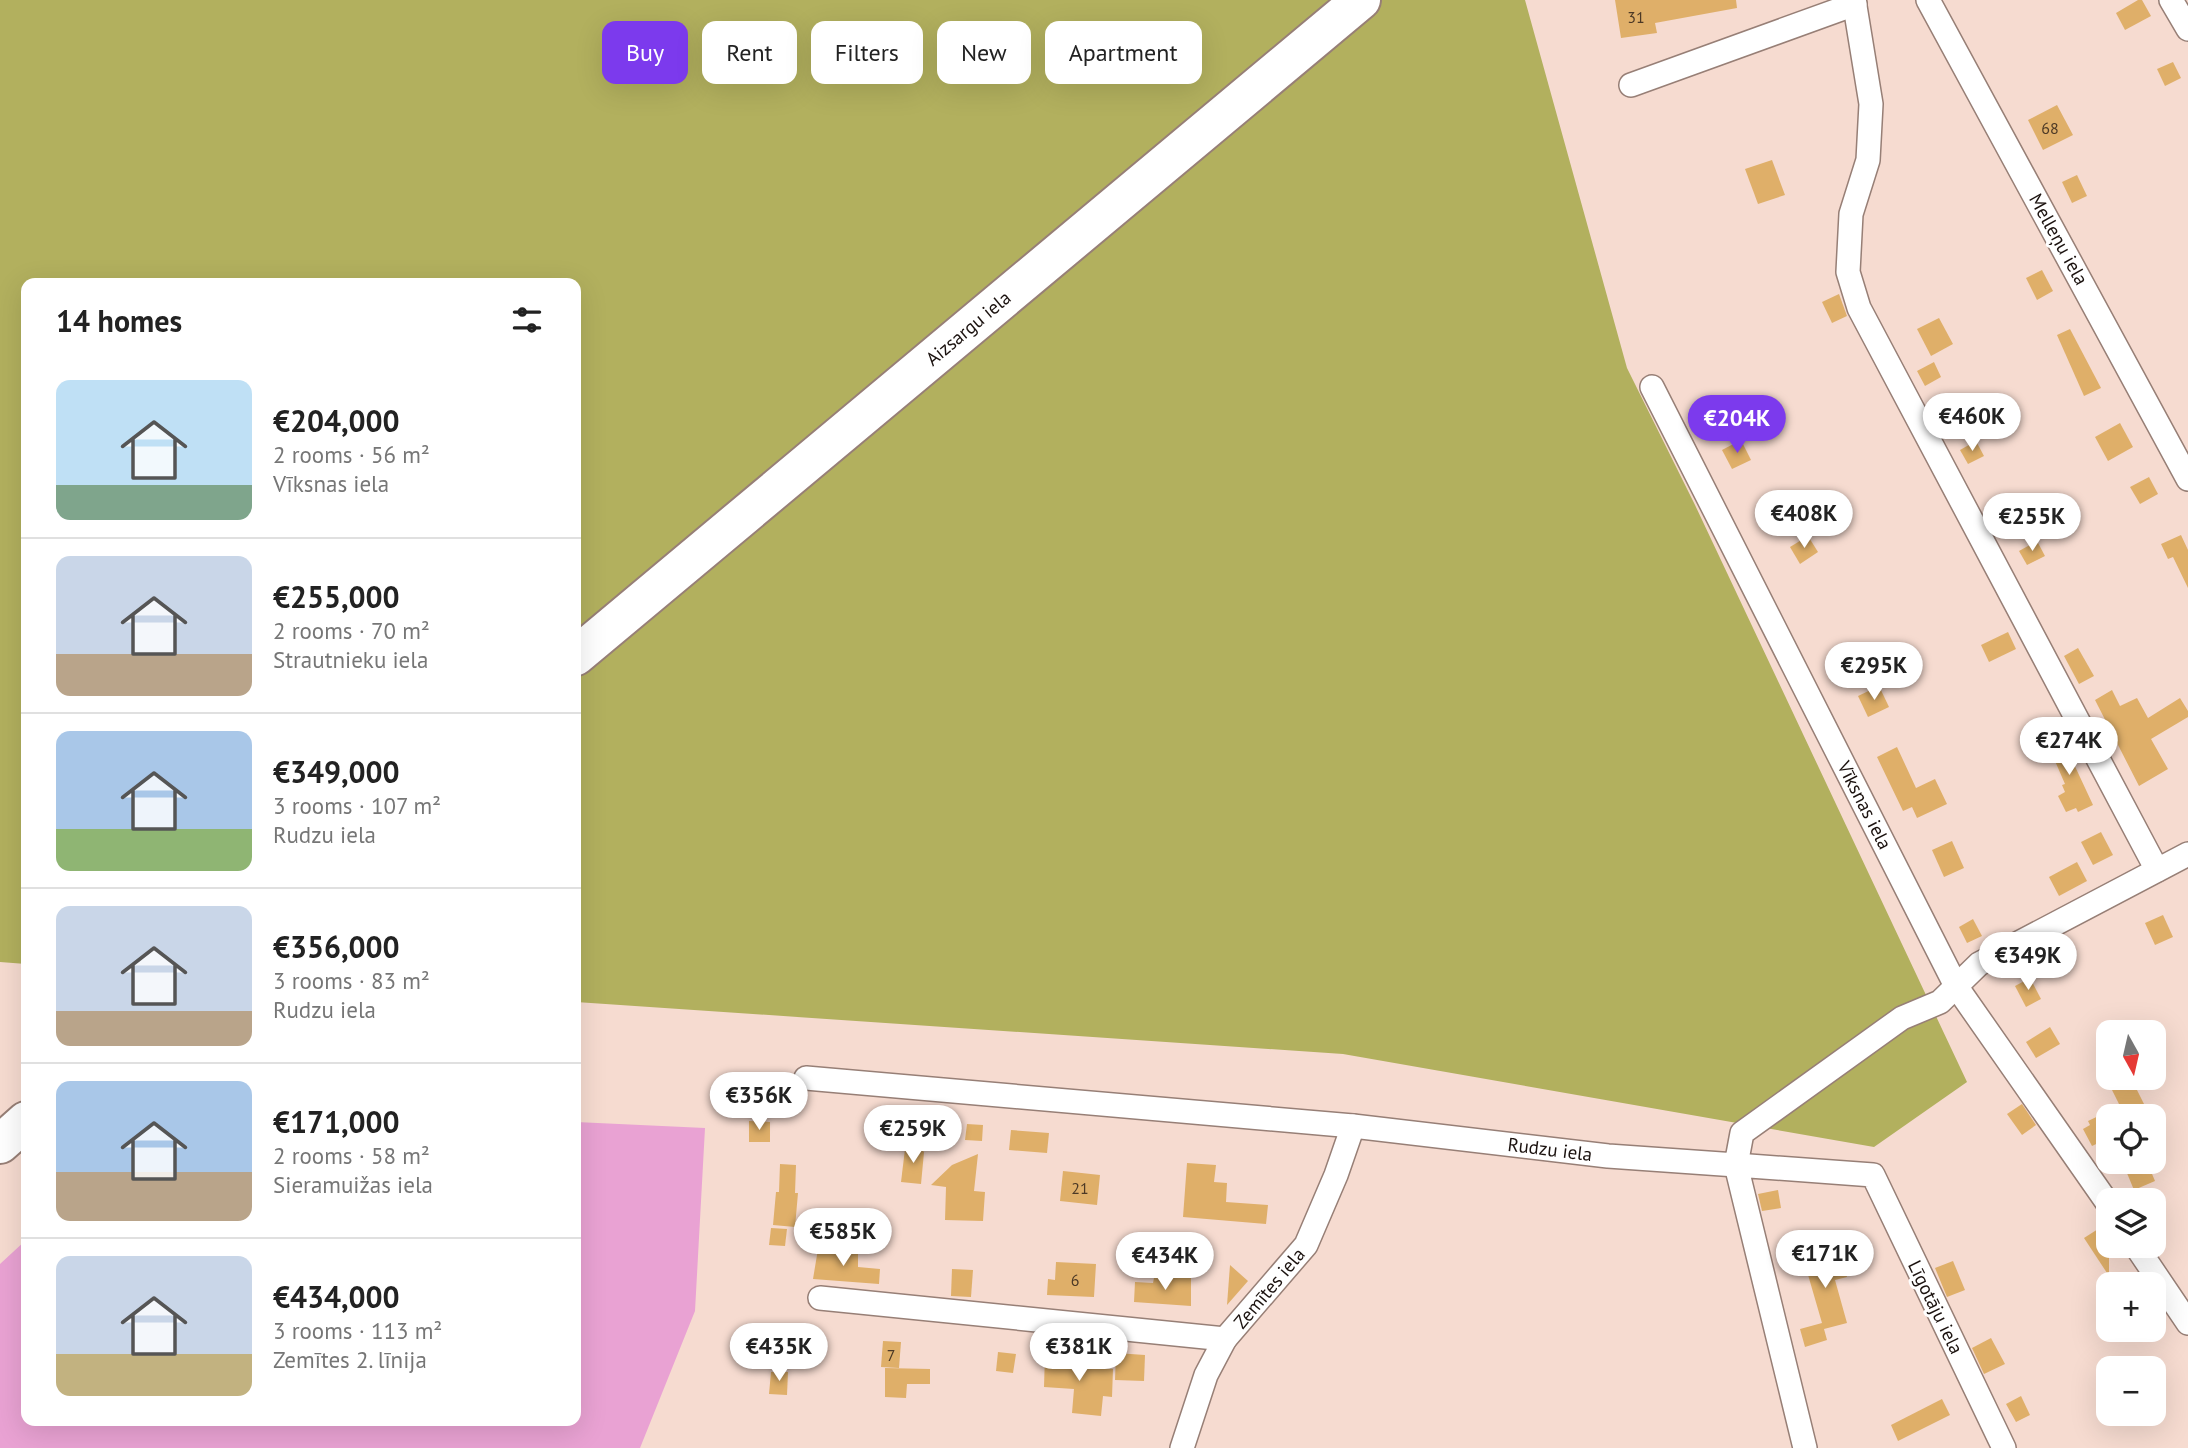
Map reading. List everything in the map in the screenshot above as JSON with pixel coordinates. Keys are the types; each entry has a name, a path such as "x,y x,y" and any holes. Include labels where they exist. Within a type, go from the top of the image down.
{"highway":[{"name":"Aizsargu iela","path":"581,652 1361,0"},
{"path":"0,1143 21,1125"}],"street":[{"name":"Melleņu iela","path":"1928,0 2188,479"},
{"path":"2171,0 2188,29"},
{"path":"1631,85 1855,2 1871,104 1868,160 1851,214 1850,226 1848,272 1859,308 2157,870"},
{"name":"Vīksnas iela","path":"1652,387 1956,986 2097,1188"},
{"path":"1805,1448 1736,1165 1742,1133 1902,1018 1940,1002 1979,964 2188,854"},
{"name":"Rudzu iela","path":"806,1078 1353,1126 1608,1156 1736,1165"},
{"name":"Zemītes iela","path":"1182,1448 1206,1375 1225,1339 1306,1245 1336,1175 1353,1126"},
{"name":"Līgotāju iela","path":"1736,1165 1873,1175 2004,1448"},
{"path":"2144,1258 2188,1324"},
{"path":"820,1298 1225,1339"}],"shaded area":[{"path":"0,0 1525,0 1627,368 1695,505 1967,1082 1874,1147 1343,1054 581,1002 581,278 21,278 21,964 0,962"},
{"path":"581,1122 705,1128 695,1311 640,1448 0,1448 0,1264 21,1245 21,1426 581,1426"}],"building":[{"path":"1615,0 1736,0 1737,8 1655,23 1657,33 1621,38"},
{"path":"2142,0 2151,16 2125,30 2116,13"},
{"path":"2173,62 2181,78 2165,86 2157,69"},
{"path":"2057,105 2073,135 2043,150 2028,120"},
{"path":"1772,160 1785,195 1758,204 1745,169"},
{"path":"2077,175 2087,196 2072,203 2062,182"},
{"path":"2042,270 2053,291 2037,300 2026,278"},
{"path":"1839,294 1847,316 1832,323 1822,302"},
{"path":"1939,318 1953,344 1931,356 1917,329"},
{"path":"2070,329 2101,388 2084,396 2057,335"},
{"path":"1934,362 1941,377 1925,386 1917,371"},
{"path":"2120,423 2133,447 2108,461 2095,437"},
{"path":"1741,440 1751,460 1732,469 1722,450"},
{"path":"1976,441 1984,456 1968,464 1960,450"},
{"path":"2149,477 2158,494 2140,504 2130,487"},
{"path":"2181,535 2188,550 2188,588 2173,557 2168,559 2161,544"},
{"path":"1808,536 1818,552 1800,564 1790,547"},
{"path":"2037,541 2045,556 2027,565 2019,551"},
{"path":"2008,632 2016,649 1989,662 1981,645"},
{"path":"2078,648 2094,676 2079,684 2064,656"},
{"path":"1879,686 1889,707 1868,717 1858,696"},
{"path":"2112,690 2120,706 2137,698 2148,718 2180,698 2188,711 2188,717 2151,739 2168,769 2139,786 2095,700"},
{"path":"2059,732 2093,805 2078,812 2076,808 2066,812 2058,796 2065,792 2062,785 2065,784 2045,738"},
{"path":"1897,747 1916,788 1935,779 1947,804 1917,818 1912,807 1903,811 1877,757"},
{"path":"2101,832 2113,855 2093,865 2081,842"},
{"path":"1952,841 1964,868 1944,877 1932,850"},
{"path":"2077,862 2087,881 2059,896 2049,877"},
{"path":"2163,915 2173,937 2155,945 2145,923"},
{"path":"1973,919 1982,936 1967,943 1959,927"},
{"path":"2030,978 2041,999 2026,1007 2015,986"},
{"path":"2050,1027 2060,1044 2036,1058 2026,1042"},
{"path":"2112,1090 2137,1090 2144,1104 2119,1104"},
{"path":"2022,1104 2036,1125 2022,1135 2007,1114"},
{"path":"2096,1117 2096,1144 2092,1146 2083,1129 2090,1125 2088,1121"},
{"path":"749,1121 770,1122 770,1142 749,1142"},
{"path":"967,1124 983,1125 982,1141 965,1140"},
{"path":"1011,1130 1049,1133 1047,1153 1009,1150"},
{"path":"917,1145 924,1152 921,1184 901,1182 905,1149"},
{"path":"978,1154 974,1191 985,1192 983,1221 945,1220 946,1187 931,1185 952,1165"},
{"path":"1187,1163 1216,1165 1214,1182 1227,1183 1226,1202 1268,1205 1266,1224 1183,1217"},
{"path":"780,1164 796,1165 795,1193 798,1193 795,1227 773,1225 776,1192 779,1192"},
{"path":"1063,1171 1100,1175 1097,1205 1060,1201"},
{"path":"2127,1174 2152,1174 2155,1181 2133,1188"},
{"path":"1778,1190 1781,1208 1762,1211 1758,1194"},
{"path":"771,1228 787,1229 785,1246 769,1245"},
{"path":"2096,1230 2096,1256 2084,1238"},
{"path":"1838,1241 1847,1277 1835,1280 1847,1323 1824,1329 1827,1340 1805,1347 1800,1329 1822,1323 1804,1261 1809,1260 1806,1249"},
{"path":"818,1249 858,1252 858,1267 880,1269 879,1284 813,1279"},
{"path":"2097,1258 2109,1258 2109,1272"},
{"path":"1953,1261 1965,1290 1947,1297 1935,1268"},
{"path":"1056,1262 1096,1264 1094,1297 1047,1295 1048,1279 1055,1280"},
{"path":"1230,1265 1248,1281 1227,1305"},
{"path":"952,1269 973,1270 971,1297 951,1296"},
{"path":"1154,1278 1191,1278 1191,1306 1134,1302 1135,1282 1153,1283"},
{"path":"1991,1338 2005,1364 1984,1374 1972,1348"},
{"path":"883,1341 901,1342 899,1368 881,1367"},
{"path":"998,1352 1016,1354 1013,1373 996,1371"},
{"path":"1116,1353 1145,1355 1144,1381 1115,1380"},
{"path":"1045,1354 1073,1355 1072,1368 1113,1369 1112,1397 1103,1396 1101,1416 1072,1413 1074,1389 1044,1387"},
{"path":"885,1368 930,1369 930,1384 907,1384 906,1398 885,1397"},
{"path":"771,1372 788,1372 787,1395 769,1394"},
{"path":"2021,1396 2030,1415 2016,1422 2006,1404"},
{"path":"1942,1399 1950,1415 1898,1441 1891,1425"}]}
